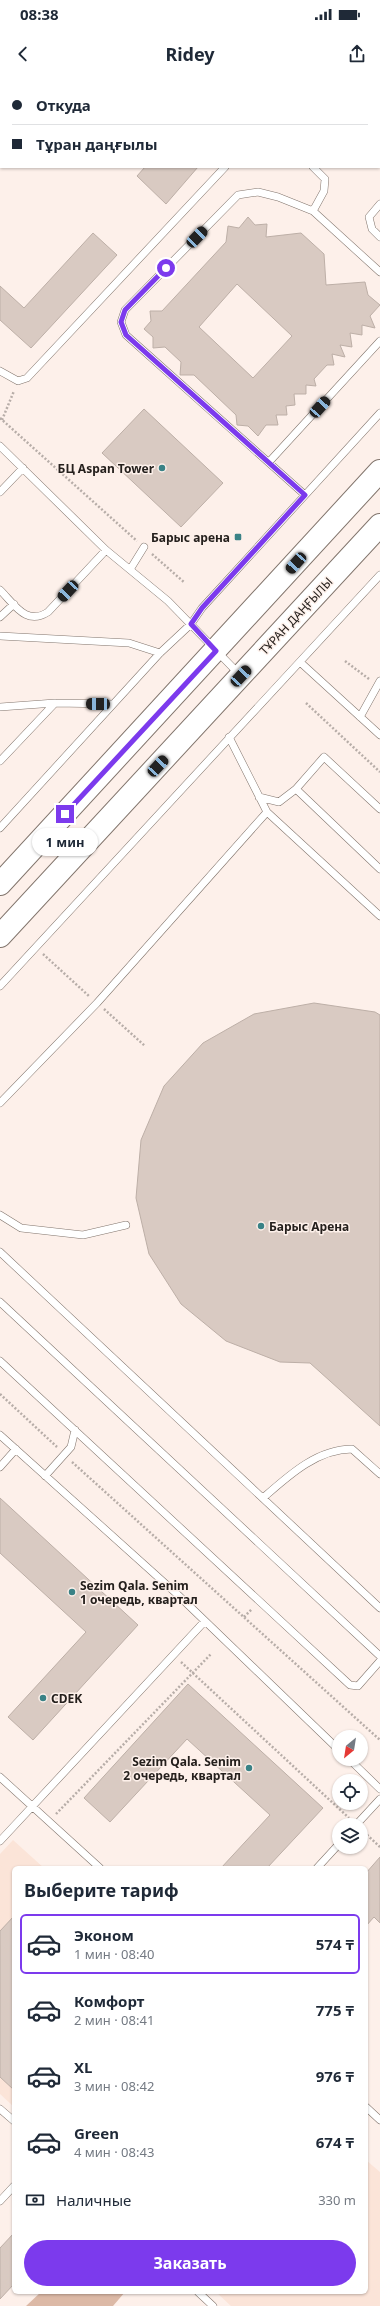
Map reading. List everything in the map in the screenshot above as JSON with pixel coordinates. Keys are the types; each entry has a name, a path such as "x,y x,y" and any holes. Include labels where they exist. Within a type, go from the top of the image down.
{"main road":[{"path":"0,884 380,471"},
{"name":"ТҰРАН ДАҢҒЫЛЫ","path":"0,936 380,525"}],"lane":[{"path":"0,371 18,381 28,378 224,168"},
{"path":"313,211 324,191 326,179 314,168"},
{"path":"305,495 126,335 121,322 125,310 238,195 258,192 278,197 313,211 380,272"},
{"path":"380,204 369,217 372,229 380,237"},
{"path":"269,462 380,341"},
{"path":"0,828 160,653 191,624 202,608 380,413"},
{"path":"0,446 106,550 131,568 191,624 241,676"},
{"path":"0,492 23,468"},
{"path":"131,568 144,547"},
{"path":"0,590 29,618 39,618 48,612 106,550"},
{"path":"0,986 380,574"},
{"path":"0,617 14,604"},
{"path":"0,636 129,643 160,653"},
{"path":"300,662 380,735"},
{"path":"360,717 378,683"},
{"path":"0,707 55,703 113,704"},
{"path":"0,761 55,703"},
{"path":"229,737 267,812 380,916"},
{"path":"259,797 279,802 296,788 324,757 380,809"},
{"path":"296,788 380,869"},
{"path":"0,1103 97,1003 267,812"},
{"path":"0,1215 21,1228 83,1235 126,1225"},
{"path":"0,1252 380,1608"},
{"path":"0,1302 380,1656"},
{"path":"0,1361 350,1685 358,1686 380,1661"},
{"path":"45,1476 65,1455 73,1442 75,1430"},
{"path":"0,1435 178,1595 204,1622 332,1743"},
{"path":"0,1467 16,1449"},
{"path":"263,1498 296,1469 339,1449 352,1449 380,1474"},
{"path":"0,1841 204,1622"},
{"path":"356,1766 380,1789"},
{"path":"0,1777 98,1866"},
{"path":"362,1818 380,1799"},
{"path":"319,1866 332,1852"},
{"path":"0,2109 12,2119"},
{"path":"368,2109 380,2120"},
{"path":"0,2201 12,2188"},
{"path":"200,2294 213,2306"}],"path":[{"path":"18,381 1,419 185,583"},
{"path":"345,661 378,683"},
{"path":"306,703 380,772"},
{"path":"0,1394 65,1455 380,1740"},
{"path":"49,1822 210,1654"},
{"path":"174,1655 348,1818"},
{"path":"368,1836 380,1847"}],"shaded area":[{"path":"13,1840 42,1866 12,1866 12,2105 0,2094 0,1854"},
{"path":"368,2162 380,2172 380,2306 231,2306 218,2294 368,2294"},
{"path":"39,2294 123,2294 113,2306 26,2306"}],"building":[{"path":"144,168 197,168 166,204 137,176"},
{"path":"248,217 255,225 267,224 266,237 301,233 324,254 326,285 365,282 368,295 380,305 370,316 375,328 362,325 362,335 350,333 352,347 340,345 345,357 332,354 334,365 327,365 314,379 316,386 306,385 306,394 294,394 295,405 286,406 287,415 276,415 278,425 266,425 258,436 248,426 237,425 236,415 194,375 180,375 181,362 165,347 153,348 153,337 144,329 151,321 150,311 162,311 226,242 228,226 239,228","holes":["237,284 292,336 253,378 199,327"]},
{"path":"93,233 117,255 31,348 0,320 0,286 24,308"},
{"name":"БЦ Aspan Tower","path":"144,409 223,483 181,527 102,453"},
{"name":"Барыс Арена","path":"314,1003 375,1012 380,1015 380,1426 310,1363 280,1362 226,1341 181,1304 149,1254 136,1198 141,1140 164,1086 203,1043 254,1014"},
{"name":"Sezim Qala. Senim 1 очередь, квартал","path":"0,1498 138,1625 33,1740 8,1717 86,1632 0,1553"},
{"name":"Sezim Qala. Senim 2 очередь, квартал","path":"188,1684 323,1808 269,1866 223,1866 270,1815 187,1739 110,1822 84,1798"},
{"path":"380,1857 380,1923 374,1917 368,1924 368,1871"},
{"path":"12,1918 12,2088 0,2077 0,1931"},
{"path":"12,2235 12,2286 0,2299 0,2248"}],"place":[{"name":"БЦ Aspan Tower","path":"162,468"},
{"name":"Барыс арена","path":"238,537"},
{"name":"Барыс Арена","path":"261,1226"},
{"name":"Sezim Qala. Senim 1 очередь, квартал","path":"72,1592"},
{"name":"CDEK","path":"43,1698"},
{"name":"Sezim Qala. Senim 2 очередь, квартал","path":"249,1768"}],"route":[{"path":"65,814 216,651 191,624 202,608 305,495 126,335 121,322 125,310 166,268"}]}
